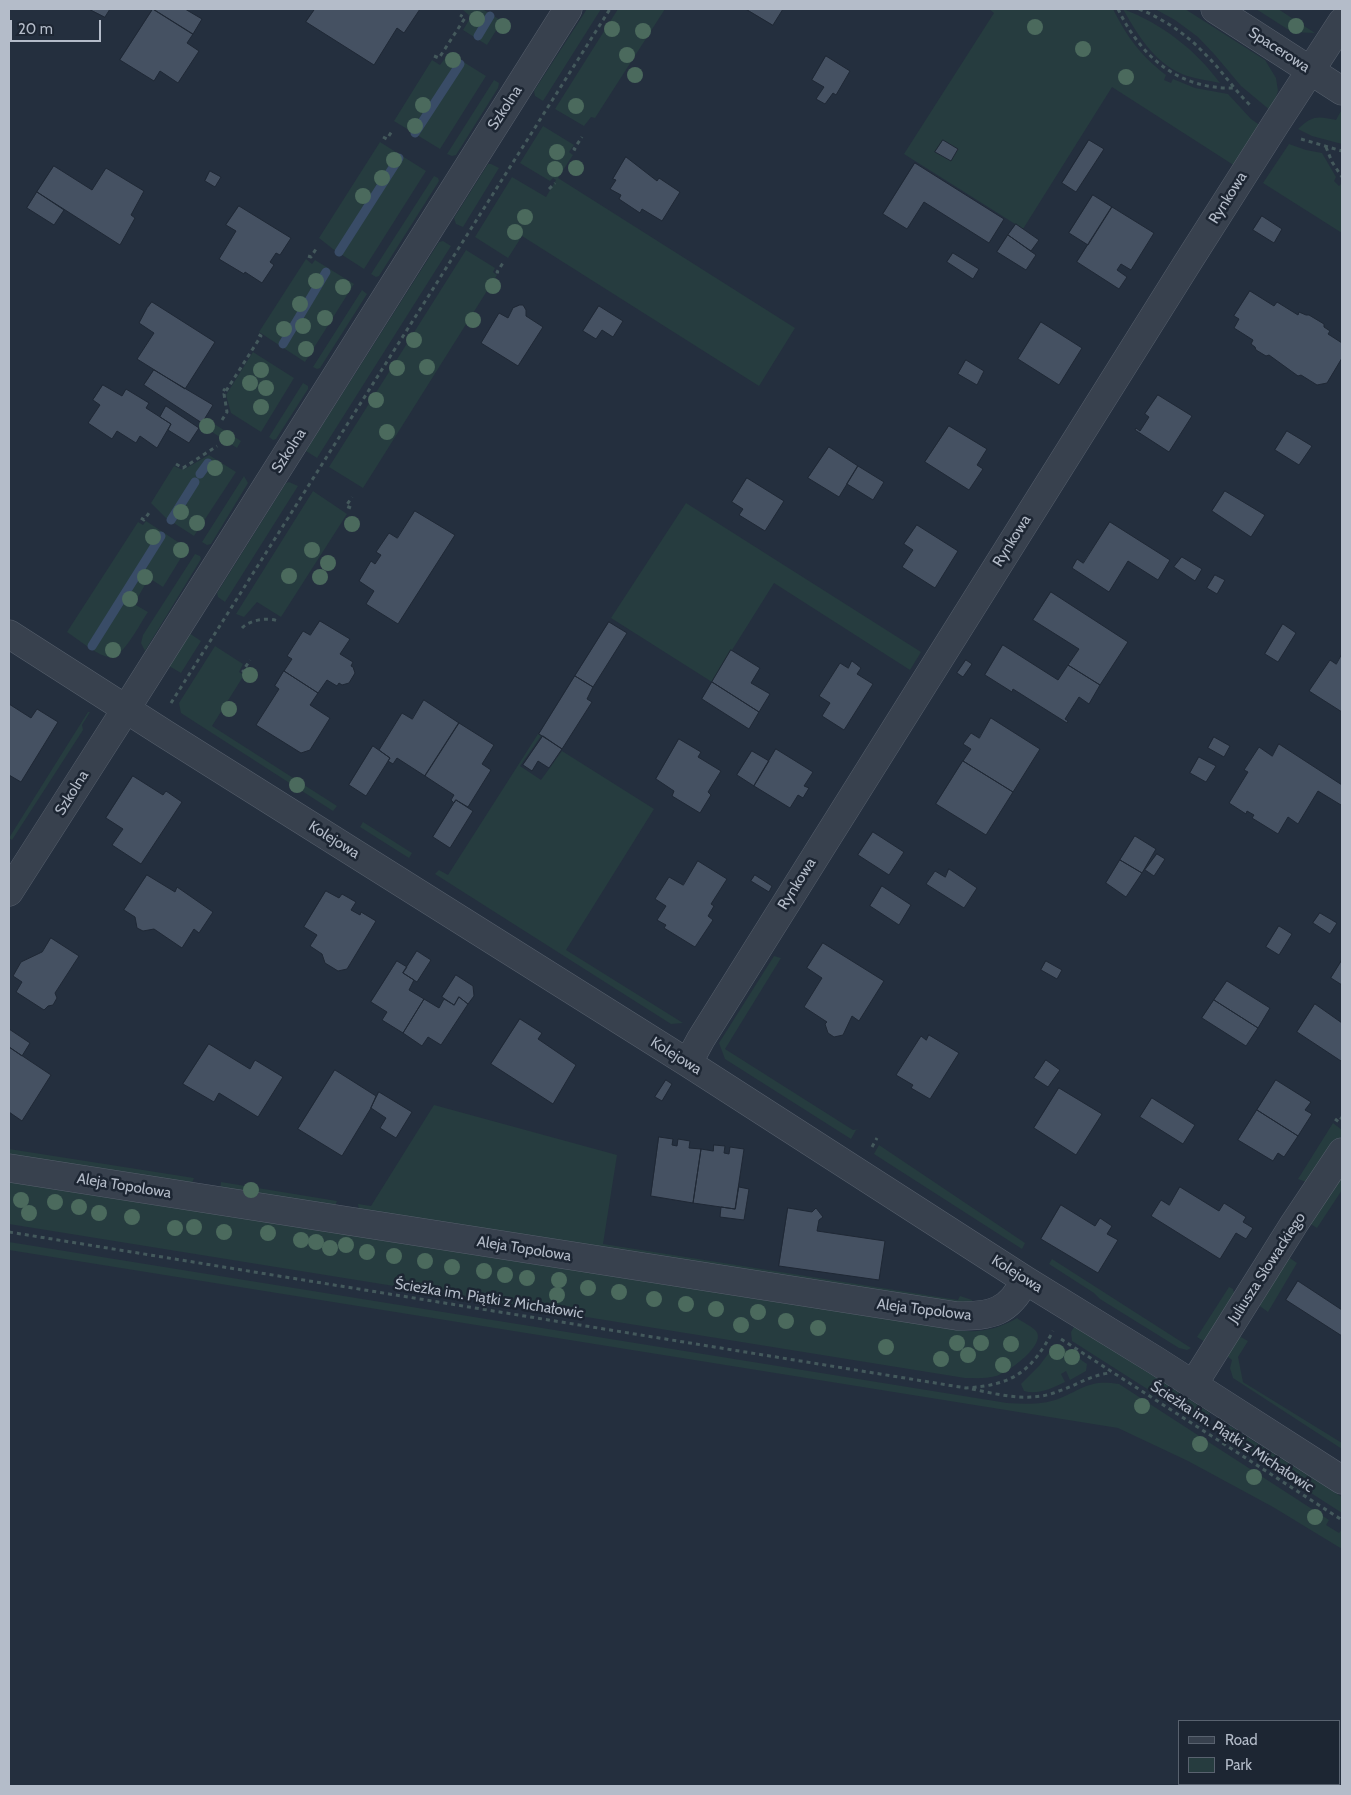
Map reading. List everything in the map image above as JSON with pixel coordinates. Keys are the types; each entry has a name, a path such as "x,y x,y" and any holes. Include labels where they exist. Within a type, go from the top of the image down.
{"street":[{"name":"Szkolna","path":"9,892 568,9"},
{"name":"Spacerowa","path":"1215,9 1342,91"},
{"name":"Rynkowa","path":"688,1063 700,1040 837,820 1198,246 1342,22"},
{"name":"Kolejowa","path":"9,634 688,1063 1025,1280 1342,1480"},
{"name":"Juliusza Słowackiego","path":"1193,1385 1294,1224 1342,1152"},
{"name":"Aleja Topolowa","path":"9,1168 957,1316 978,1316 1000,1310 1016,1296 1025,1280"}],"path":[{"path":"170,705 610,9"},
{"path":"1118,9 1142,48 1153,60 1167,70 1192,82 1233,88"},
{"path":"1139,9 1155,16 1183,34 1204,52 1233,88 1254,109"},
{"path":"434,56 439,58 465,18 460,15"},
{"path":"383,137 387,139 392,131"},
{"path":"576,150 574,149 582,137"},
{"path":"1297,137 1342,151"},
{"path":"1325,146 1332,162 1342,177"},
{"path":"549,190 555,183"},
{"path":"308,256 311,257 316,249"},
{"path":"499,272 497,272 503,263"},
{"path":"222,420 227,412 225,390 261,336 258,334"},
{"path":"176,464 183,468 216,446"},
{"path":"350,508 346,506 352,498"},
{"path":"141,518 144,520 149,513"},
{"path":"242,628 253,622 268,619 278,621"},
{"path":"246,672 244,671 250,660"},
{"path":"1335,1119 1339,1122 1342,1117"},
{"name":"Ścieżka im. Piątki z Michałowic","path":"9,1232 966,1388 1017,1398 1039,1397 1058,1392 1095,1375 1111,1372"},
{"name":"Ścieżka im. Piątki z Michałowic","path":"966,1388 997,1385 1010,1380 1032,1362 1052,1333 1342,1520"}],"green space":[{"path":"464,9 482,9 502,21 487,45 463,30 471,17"},
{"path":"587,9 601,9 543,101 535,96 534,91"},
{"path":"618,9 665,9 595,118 591,117 584,126 555,109"},
{"path":"989,9 1113,9 1135,45 1149,61 1166,75 1164,80 1171,83 1173,79 1195,88 1228,94 1251,119 1261,126 1235,166 1112,87 1023,229 904,154 994,13"},
{"path":"1123,9 1151,22 1177,39 1200,59 1220,83 1187,76 1172,69 1147,46"},
{"path":"1155,9 1185,9 1265,60 1276,78 1278,91 1271,111 1241,86 1198,37 1175,20"},
{"path":"1256,9 1278,9 1315,33 1292,32"},
{"path":"449,53 486,76 440,149 394,121 432,60 440,65"},
{"path":"494,80 499,83 498,88 456,155 447,154"},
{"path":"1341,111 1342,144 1312,136 1298,129 1315,118 1336,120"},
{"path":"543,126 574,145 569,152 573,155 558,178 795,328 759,386 522,236 508,258 475,237 512,177 546,197 556,180 553,178 550,181 520,163"},
{"path":"380,142 426,171 364,269 319,238"},
{"path":"1289,144 1322,153 1336,177 1334,181 1339,186 1342,183 1342,233 1263,183"},
{"path":"488,164 499,168 463,227 456,224 454,218"},
{"path":"434,176 439,181 379,276 376,277 371,274"},
{"path":"443,241 451,246 317,458 306,451 439,242"},
{"path":"466,250 495,268 493,272 497,275 363,488 329,467"},
{"path":"306,259 312,264 315,260 354,284 305,362 259,332"},
{"path":"362,290 367,294 320,368 313,367"},
{"path":"253,352 294,378 261,432 231,413 226,395"},
{"path":"303,383 308,386 308,389 276,439 273,440 269,437"},
{"path":"205,418 241,441 237,448 201,425"},
{"path":"209,455 236,472 194,536 166,518 151,503 174,466 183,470"},
{"path":"244,476 248,483 211,544 207,545 202,542"},
{"path":"289,482 298,486 225,602 218,597 217,593 286,483"},
{"path":"313,491 347,514 281,617 257,602 244,617 236,614"},
{"path":"686,503 921,652 910,670 774,583 712,682 611,618"},
{"path":"146,521 187,548 163,587 149,578 134,604 148,612 125,647 113,657 108,657 92,650 67,632 138,522 143,525"},
{"path":"195,554 200,556 201,559 145,651 141,643 143,635"},
{"path":"189,633 201,641 181,673 169,666"},
{"path":"215,646 243,664 239,672 244,675 212,726 337,806 333,811 181,713 179,703"},
{"path":"88,712 90,712 82,725 83,730 12,840 9,838"},
{"path":"538,734 541,736 520,766 541,780 562,751 654,809 566,950 683,1023 671,1024 435,874 439,870 448,875"},
{"path":"363,822 412,853 409,858 360,827"},
{"path":"774,956 781,958 725,1049 853,1130 860,1129 856,1130 851,1139 725,1059 719,1043"},
{"path":"434,1105 617,1155 603,1244 958,1300 960,1296 972,1300 974,1305 359,1212 358,1204 371,1206"},
{"path":"1333,1123 1342,1130 1342,1135 1312,1183 1298,1179"},
{"path":"879,1145 1025,1243 1022,1249 874,1154"},
{"path":"9,1149 194,1178 191,1186 9,1156"},
{"path":"1342,1170 1342,1190 1317,1228 1309,1223"},
{"path":"9,1181 965,1331 992,1329 1017,1318 1034,1329 1038,1337 1036,1344 1024,1358 1001,1374 988,1378 965,1378 9,1224"},
{"path":"221,1182 337,1201 334,1208 220,1190"},
{"path":"9,1242 1007,1403 1046,1402 1093,1384 1119,1384 1329,1520 1326,1525 1339,1533 1342,1529 1342,1549 1273,1507 1188,1461 1118,1428 9,1250"},
{"path":"1287,1256 1297,1263 1268,1312 1257,1304"},
{"path":"1052,1259 1191,1348 1187,1350 1179,1348 1100,1299 1094,1293 1049,1264"},
{"path":"1229,1287 1233,1289 1235,1296 1205,1342 1197,1337"},
{"path":"1075,1325 1210,1413 1206,1420 1199,1422 1072,1341 1071,1332"},
{"path":"1237,1335 1248,1341 1238,1357 1243,1382 1342,1443 1342,1449 1233,1378 1230,1368 1232,1360 1224,1354"},
{"path":"1061,1346 1087,1364 1086,1371 1070,1380 1066,1371 1061,1374 1065,1382 1050,1389 1024,1391 1021,1384 1039,1366 1051,1350"},
{"path":"1230,1426 1342,1497 1342,1513 1227,1439 1225,1433"}],"building":[{"path":"89,9 110,9 105,17"},
{"path":"153,9 193,34 187,43 199,51 178,83 160,71 154,81 120,60"},
{"path":"153,9 185,9 202,19 193,34"},
{"path":"315,9 420,9 404,33 397,28 374,65 306,22"},
{"path":"746,9 783,9 773,25"},
{"path":"826,56 850,71 836,95 833,93 825,104 816,99 824,87 812,80"},
{"path":"943,140 958,149 951,161 935,152"},
{"path":"1089,140 1104,149 1076,192 1062,183"},
{"path":"626,157 657,181 659,178 680,192 662,221 642,209 640,213 619,199 621,195 610,189 616,180 613,179"},
{"path":"915,163 1004,219 989,243 924,202 907,229 883,214"},
{"path":"54,166 92,190 106,168 144,191 131,215 135,218 120,245 37,192"},
{"path":"210,171 221,177 215,187 205,181"},
{"path":"37,192 64,210 54,225 27,208"},
{"path":"1093,195 1112,207 1088,245 1069,233"},
{"path":"239,206 291,238 280,255 276,253 270,262 274,265 262,283 219,259 236,231 226,225"},
{"path":"1112,207 1154,233 1131,270 1121,264 1117,270 1127,277 1119,289 1077,262"},
{"path":"1262,216 1282,229 1274,243 1253,230"},
{"path":"1016,224 1039,240 1031,251 1008,235"},
{"path":"1008,235 1036,255 1026,270 997,252"},
{"path":"953,253 979,269 973,279 947,262"},
{"path":"1250,291 1274,306 1277,302 1298,315 1299,312 1309,315 1324,324 1324,327 1330,331 1328,334 1342,343 1342,358 1327,383 1317,385 1301,375 1298,376 1269,355 1266,356 1256,350 1251,344 1253,340 1234,328 1239,319 1234,316"},
{"path":"152,302 215,342 185,389 137,359 154,333 139,323"},
{"path":"523,305 526,310 526,316 543,327 518,366 481,343 499,313 508,318 513,308"},
{"path":"599,306 623,321 613,337 602,330 596,339 583,331"},
{"path":"1041,322 1082,348 1059,385 1018,359"},
{"path":"966,360 984,371 977,385 958,374"},
{"path":"154,370 213,405 202,423 144,385"},
{"path":"103,385 122,396 126,389 149,403 146,408 171,424 157,448 140,436 136,443 117,431 112,439 88,423 100,405 93,400"},
{"path":"1158,395 1192,416 1169,452 1135,430 1136,428 1140,431 1149,417 1145,414"},
{"path":"166,406 199,428 189,443 168,430 171,424 160,417"},
{"path":"949,426 987,449 977,465 983,469 969,490 925,462"},
{"path":"1287,431 1312,446 1299,465 1275,450"},
{"path":"829,447 858,466 839,497 808,478"},
{"path":"858,466 884,482 873,500 847,484"},
{"path":"747,478 784,501 765,531 739,515 743,509 732,502"},
{"path":"1225,491 1265,515 1251,537 1212,511"},
{"path":"415,511 455,535 398,624 366,604 374,591 359,581 371,561 375,564 381,555 376,552 389,533 397,538"},
{"path":"1110,522 1170,560 1158,580 1128,561 1109,592 1072,568 1077,559 1083,563"},
{"path":"917,525 958,551 935,588 902,567 913,550 904,544"},
{"path":"1182,557 1202,569 1195,581 1174,567"},
{"path":"1215,575 1225,580 1217,594 1207,588"},
{"path":"1051,592 1128,642 1100,685 1068,665 1079,649 1033,620"},
{"path":"320,621 350,639 340,654 353,662 351,666 355,673 349,683 342,685 339,683 337,686 327,680 318,693 284,671 292,659 287,656 303,631 310,635"},
{"path":"609,622 627,633 593,687 575,676"},
{"path":"1283,624 1296,633 1278,662 1265,654"},
{"path":"1003,645 1058,680 1068,665 1100,685 1089,704 1079,697 1065,719 1068,721 1067,723 1013,689 1012,692 985,675"},
{"path":"731,650 760,668 751,683 770,694 759,712 712,682"},
{"path":"1342,654 1342,712 1309,691 1330,660 1336,664"},
{"path":"966,660 972,664 963,677 957,673"},
{"path":"852,661 861,668 857,674 873,684 844,730 822,716 830,703 819,696 840,663 848,668"},
{"path":"284,671 318,693 310,705 330,718 310,750 301,753 256,725 279,689 275,686"},
{"path":"575,676 593,687 587,699 592,702 562,749 539,734"},
{"path":"712,682 759,712 749,729 702,699"},
{"path":"424,700 459,723 425,776 397,758 393,764 388,761 390,758 379,750 402,713 412,719"},
{"path":"9,704 31,718 37,709 58,722 21,782 9,775"},
{"path":"991,718 1040,749 1013,792 963,761 971,749 963,744 971,733 979,738"},
{"path":"459,723 494,745 482,764 491,770 468,807 456,800 454,803 451,800 454,795 425,776"},
{"path":"543,736 562,749 549,768 538,761 532,771 523,765"},
{"path":"1214,737 1230,746 1224,757 1208,748"},
{"path":"679,739 701,752 698,757 721,771 708,792 711,795 700,813 672,796 674,791 656,779"},
{"path":"1279,744 1342,785 1342,802 1341,805 1318,791 1298,824 1288,817 1278,834 1252,818 1254,815 1247,811 1246,814 1229,803 1248,772 1244,770 1259,747 1272,756"},
{"path":"373,746 390,758 366,796 349,785"},
{"path":"776,749 813,772 804,786 809,788 803,798 798,795 790,808 754,786"},
{"path":"752,751 769,761 754,786 737,775"},
{"path":"1199,757 1216,766 1206,782 1190,773"},
{"path":"963,761 1013,792 986,835 936,804"},
{"path":"133,776 163,795 166,791 182,802 141,864 112,845 123,829 106,818"},
{"path":"456,800 473,811 450,848 433,837"},
{"path":"873,832 904,852 889,875 858,855"},
{"path":"1135,836 1156,849 1142,873 1120,860"},
{"path":"1157,854 1165,859 1154,876 1145,870"},
{"path":"1120,860 1142,873 1126,897 1106,883"},
{"path":"698,861 727,879 711,904 714,906 708,916 713,920 695,947 664,928 666,925 657,920 666,906 655,899 669,877 683,885"},
{"path":"949,869 977,888 964,908 926,884 935,871 945,877"},
{"path":"147,875 175,892 177,887 213,912 199,933 194,929 182,948 154,929 143,931 137,928 135,917 124,910"},
{"path":"755,875 772,886 769,892 751,881"},
{"path":"882,886 911,905 899,925 870,906"},
{"path":"326,891 339,898 342,894 356,902 351,910 360,915 361,912 376,921 347,969 338,971 325,963 322,954 310,946 317,935 304,927"},
{"path":"1320,913 1337,923 1330,934 1313,923"},
{"path":"1279,926 1292,934 1279,955 1266,947"},
{"path":"51,938 79,956 55,993 57,998 53,1005 48,1006 44,1010 16,992 22,982 13,976 21,962 42,952"},
{"path":"823,943 884,981 859,1021 852,1016 843,1035 834,1037 828,1033 825,1024 827,1022 804,1007 822,978 807,968"},
{"path":"417,951 431,960 417,982 403,973"},
{"path":"1342,960 1342,985 1331,978"},
{"path":"397,961 407,967 403,973 414,980 409,990 424,999 403,1033 382,1020 387,1012 371,1002"},
{"path":"1046,961 1062,970 1057,979 1041,970"},
{"path":"456,975 473,986 474,996 468,1004 459,997 454,1005 442,997"},
{"path":"1227,981 1270,1008 1258,1028 1214,1000"},
{"path":"459,997 468,1004 441,1045 428,1037 422,1046 403,1033 424,999 439,1008 444,999 454,1005"},
{"path":"1214,1000 1258,1028 1246,1046 1202,1018"},
{"path":"1315,1004 1342,1023 1341,1061 1297,1032"},
{"path":"520,1019 542,1033 538,1039 576,1065 553,1104 491,1064"},
{"path":"9,1029 30,1043 22,1056 9,1047"},
{"path":"929,1035 959,1053 930,1099 911,1088 913,1085 896,1075 921,1036 926,1040"},
{"path":"209,1044 250,1069 255,1060 283,1077 258,1117 219,1093 214,1102 183,1084"},
{"path":"9,1047 51,1075 22,1121 9,1112"},
{"path":"1046,1060 1060,1070 1048,1087 1034,1078"},
{"path":"335,1070 376,1096 371,1108 342,1156 298,1129"},
{"path":"666,1080 672,1084 662,1101 655,1097"},
{"path":"1276,1080 1311,1102 1305,1110 1312,1114 1298,1136 1257,1110"},
{"path":"1059,1088 1102,1114 1076,1155 1034,1128"},
{"path":"379,1092 412,1112 396,1138 380,1128 386,1118 371,1108"},
{"path":"1152,1098 1195,1125 1183,1144 1140,1117"},
{"path":"1257,1110 1298,1136 1284,1157 1278,1153 1273,1161 1238,1140"},
{"path":"659,1137 673,1139 672,1145 677,1146 678,1139 690,1141 689,1148 701,1149 693,1203 651,1196"},
{"path":"714,1145 725,1146 724,1153 729,1154 730,1147 744,1149 735,1209 693,1203 701,1149 713,1151"},
{"path":"739,1187 749,1189 744,1220 720,1217 721,1207 735,1209"},
{"path":"1180,1187 1219,1211 1224,1203 1246,1217 1243,1222 1253,1228 1246,1239 1236,1233 1220,1259 1151,1216 1161,1200 1169,1205"},
{"path":"1061,1205 1095,1226 1100,1218 1112,1226 1107,1234 1118,1240 1098,1273 1041,1239"},
{"path":"788,1208 812,1212 816,1208 823,1217 819,1220 817,1231 885,1241 879,1280 779,1266"},
{"path":"1298,1281 1342,1310 1342,1336 1286,1300"}],"waterway":[{"path":"478,36 490,16"},
{"path":"415,133 460,64"},
{"path":"339,252 399,158"},
{"path":"283,344 326,272"},
{"path":"200,474 208,463"},
{"path":"171,520 195,482"},
{"path":"92,646 161,536"}]}
